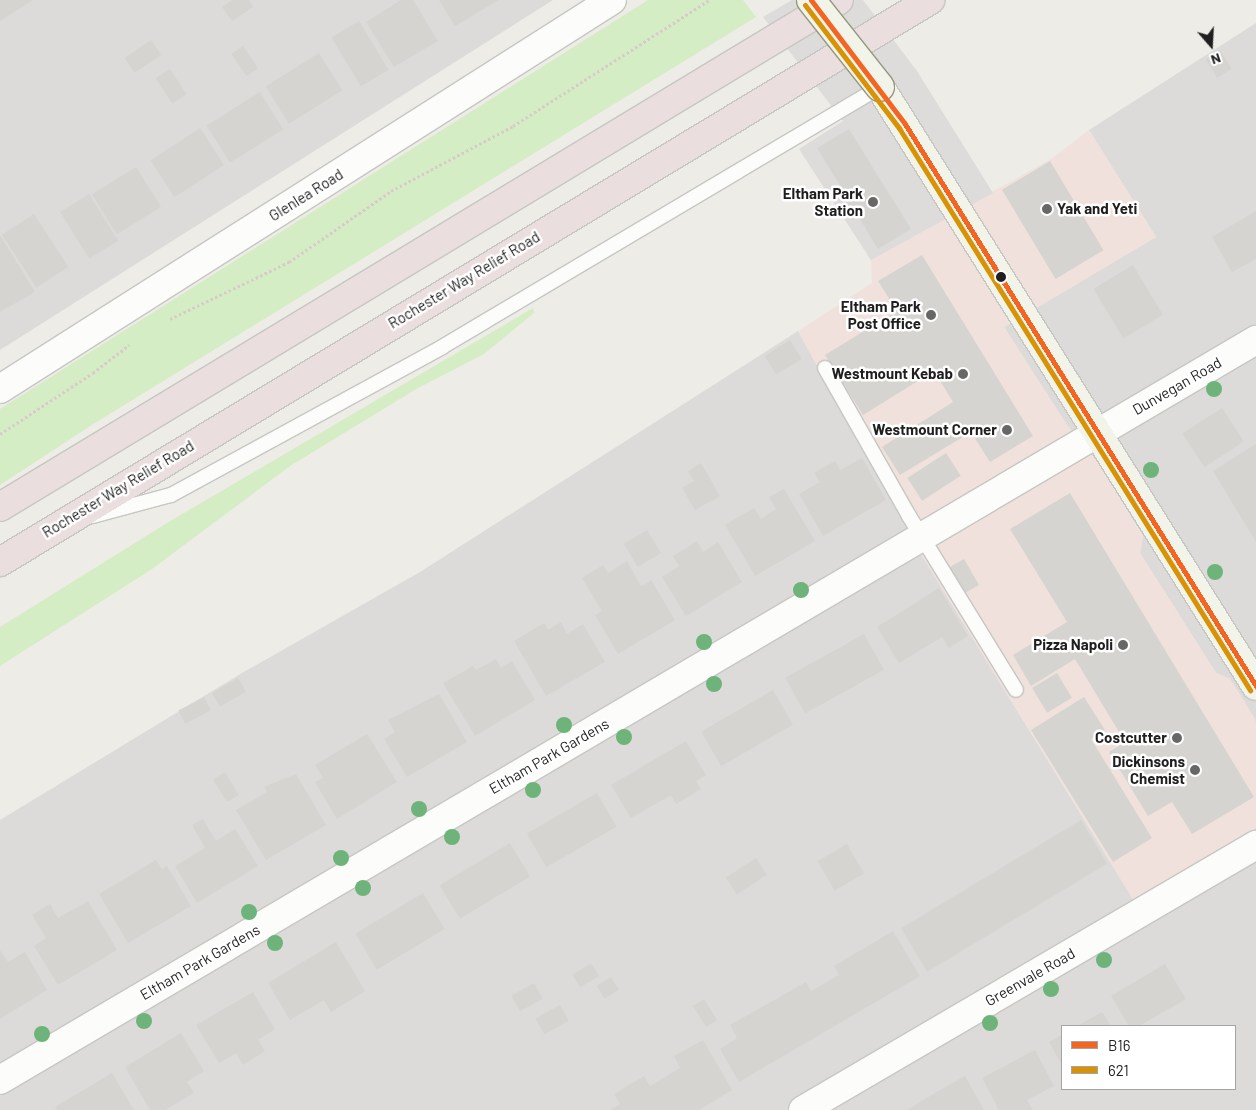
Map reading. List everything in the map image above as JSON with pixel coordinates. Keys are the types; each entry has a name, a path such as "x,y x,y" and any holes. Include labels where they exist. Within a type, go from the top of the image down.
{"highway":[{"path":"0,508 839,0"},
{"name":"Rochester Way Relief Road","path":"0,562 58,525 930,0"}],"street":[{"name":"Glenlea Road","path":"0,389 612,0"},
{"path":"811,0 880,87 1256,686"},
{"name":"Dunvegan Road","path":"1097,431 1256,340"},
{"name":"Eltham Park Gardens","path":"0,1080 922,537 1097,431"},
{"name":"Greenvale Road","path":"803,1110 1256,845"}],"lane":[{"path":"58,525 171,495 442,347 880,87"},
{"path":"825,368 922,537 1016,690"}],"path":[{"path":"164,322 289,262 392,191 513,126 709,0"},
{"path":"0,434 93,373 132,343"}],"shaded area":[{"path":"0,0 553,0 0,350"},
{"path":"1256,23 1256,728 1255,719 1230,679 1216,673 1140,553 1143,536 1097,462 1067,425 1004,327 1156,237 1089,130"},
{"path":"1089,130 1156,237 1004,327 1067,425 1097,462 1143,537 1140,553 1216,673 1230,679 1255,719 1256,728 1256,828 1136,904 919,551 798,331 872,283 871,260 799,149 919,233 1051,159"},
{"path":"798,331 919,551 1136,904 1256,828 1256,1110 0,1110 0,820 242,673 420,572"}],"green space":[{"path":"648,0 743,0 756,17 95,423 0,485 0,409"},
{"path":"533,308 534,313 484,354 418,388 290,466 152,569 0,666 0,627 167,523"}],"pier":[{"path":"792,0 863,0 917,71 993,193 871,260 799,149 843,121 763,17"}],"building":[{"path":"0,0 33,0 0,21"},
{"path":"232,0 249,0 253,7 232,21 222,7"},
{"path":"401,0 413,0 438,41 394,67 366,22"},
{"path":"439,0 499,0 455,26"},
{"path":"359,21 388,70 361,86 332,37"},
{"path":"151,40 161,55 135,73 124,58"},
{"path":"243,46 258,68 246,76 231,54"},
{"path":"1220,50 1232,69 1217,78 1206,59"},
{"path":"319,53 342,90 289,124 266,86"},
{"path":"170,69 186,94 172,103 156,78"},
{"path":"260,92 283,129 230,163 207,125"},
{"path":"200,128 224,165 174,197 151,160"},
{"name":"Eltham Park Station","path":"849,129 911,229 878,249 858,216 853,220 837,192 842,189 817,148"},
{"path":"1050,161 1104,250 1056,279 1002,190"},
{"path":"136,167 161,207 117,234 92,195"},
{"path":"89,194 118,241 89,259 60,212"},
{"path":"1256,211 1256,259 1232,272 1212,237"},
{"path":"34,214 68,267 36,288 2,235"},
{"path":"0,235 35,292 0,312"},
{"path":"922,255 1033,436 990,462 971,432 900,475 882,447 953,402 934,371 863,415 825,355 897,311 878,281"},
{"path":"1133,265 1163,315 1123,338 1094,289"},
{"path":"790,340 802,359 776,375 765,356"},
{"path":"1222,408 1244,442 1204,467 1183,434"},
{"path":"1256,444 1256,542 1213,471"},
{"path":"946,453 961,476 922,501 907,478"},
{"path":"862,458 886,500 823,536 799,494 820,482 814,473 835,461 840,470"},
{"path":"701,463 720,496 695,510 682,488 694,481 688,471"},
{"path":"784,489 815,541 755,576 725,525 754,508 761,519 776,509 769,497"},
{"path":"1070,493 1254,797 1192,834 1172,802 1148,816 1109,752 1125,742 1075,659 1031,686 1013,655 1067,622 1010,529"},
{"path":"647,530 661,553 638,567 624,544"},
{"path":"697,541 703,552 718,542 742,582 686,616 662,577 679,566 673,556"},
{"path":"964,559 979,585 961,595 946,570"},
{"path":"627,561 641,586 651,580 675,620 618,654 595,615 602,611 582,578 603,565 608,573"},
{"path":"939,588 968,636 949,648 942,637 899,663 877,627"},
{"path":"561,622 567,634 583,624 605,662 546,696 514,641 544,623 548,630"},
{"path":"864,634 884,670 805,713 785,678"},
{"path":"496,659 501,668 512,661 535,700 475,736 443,683 473,666 476,670"},
{"path":"1057,673 1072,698 1047,713 1032,688"},
{"path":"238,678 246,692 220,707 212,693"},
{"path":"773,690 793,725 721,766 701,732"},
{"path":"439,694 467,742 407,777 384,739 395,732 388,720"},
{"path":"204,697 211,710 185,724 178,711"},
{"path":"1084,697 1105,730 1091,739 1152,838 1113,862 1031,730"},
{"path":"367,734 397,782 337,819 315,782 323,778 315,765"},
{"path":"686,741 706,775 696,781 701,789 676,804 671,795 631,818 611,785"},
{"path":"225,772 239,795 227,802 213,779"},
{"path":"296,774 326,825 266,860 236,810 267,792 264,787"},
{"path":"597,793 616,827 546,867 527,834"},
{"path":"203,819 216,841 235,829 258,866 197,903 175,866 205,848 192,825"},
{"path":"1081,820 1107,864 927,972 901,928"},
{"path":"510,843 530,876 460,919 440,885"},
{"path":"847,844 864,873 835,890 818,861"},
{"path":"756,858 767,875 737,894 726,878"},
{"path":"156,860 162,869 167,866 191,906 128,943 99,894"},
{"path":"423,893 445,929 377,970 355,934"},
{"path":"88,901 117,950 58,985 34,946 46,938 32,915 50,904 58,918"},
{"path":"893,931 920,976 739,1082 720,1049 737,1038 730,1025 806,982 811,991 839,975 834,966"},
{"path":"336,942 365,991 331,1012 324,1000 290,1020 268,983"},
{"path":"0,950 8,962 25,952 47,990 0,1019"},
{"path":"591,963 599,976 580,987 572,975"},
{"path":"1165,964 1186,999 1141,1025 1128,1025 1111,996"},
{"path":"611,977 619,990 605,999 597,986"},
{"path":"534,983 543,999 520,1011 511,996"},
{"path":"253,992 275,1029 258,1040 265,1051 243,1065 236,1053 219,1063 196,1025"},
{"path":"704,999 717,1020 706,1027 693,1006"},
{"path":"560,1005 569,1021 544,1034 536,1019"},
{"path":"1102,1012 1110,1025 1079,1025"},
{"path":"181,1033 204,1071 187,1082 194,1093 165,1110 150,1110 125,1067"},
{"path":"1061,1036 1061,1063 1049,1042"},
{"path":"703,1040 732,1090 699,1110 610,1110 620,1104 614,1094 644,1076 650,1086 680,1068 674,1056"},
{"path":"1035,1050 1054,1086 1027,1100 1033,1110 999,1110 982,1078"},
{"path":"112,1073 134,1110 57,1110 55,1107"},
{"path":"965,1076 984,1110 907,1110 935,1093"}],"transit line":[{"name":"B16","path":"811,0 905,124 1256,686"},
{"name":"621","path":"805,5 899,128 1250,690"}],"place":[{"name":"Eltham Park Station","path":"873,202"},
{"name":"Yak and Yeti","path":"1047,209"},
{"name":"Eltham Park Post Office","path":"931,315"},
{"name":"Westmount Kebab","path":"963,374"},
{"name":"Westmount Corner","path":"1007,430"},
{"name":"Pizza Napoli","path":"1123,645"},
{"name":"Costcutter","path":"1177,738"},
{"name":"Dickinsons Chemist","path":"1195,770"}]}
